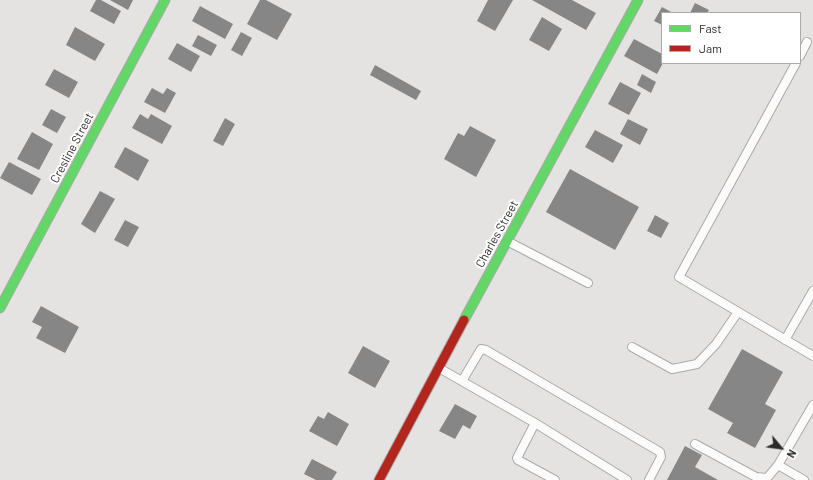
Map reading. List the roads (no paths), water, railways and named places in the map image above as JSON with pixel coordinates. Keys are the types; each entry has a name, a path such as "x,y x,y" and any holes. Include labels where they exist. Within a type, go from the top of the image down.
{"street":[{"name":"Cresline Street","path":"0,308 165,0"},
{"name":"Charles Street","path":"378,480 506,240 638,0"}],"lane":[{"path":"801,54 807,42"},
{"path":"795,64 679,277 813,356"},
{"path":"506,240 588,283"},
{"path":"785,340 813,291"},
{"path":"632,347 672,369 697,364 716,344 738,312"},
{"path":"462,381 481,350 486,350 660,452 661,457 649,480"},
{"path":"438,367 535,423 627,480"},
{"path":"695,444 756,478 767,478 778,465 813,405"},
{"path":"535,423 517,458 518,460 555,480"},
{"path":"778,465 804,480"}]}
